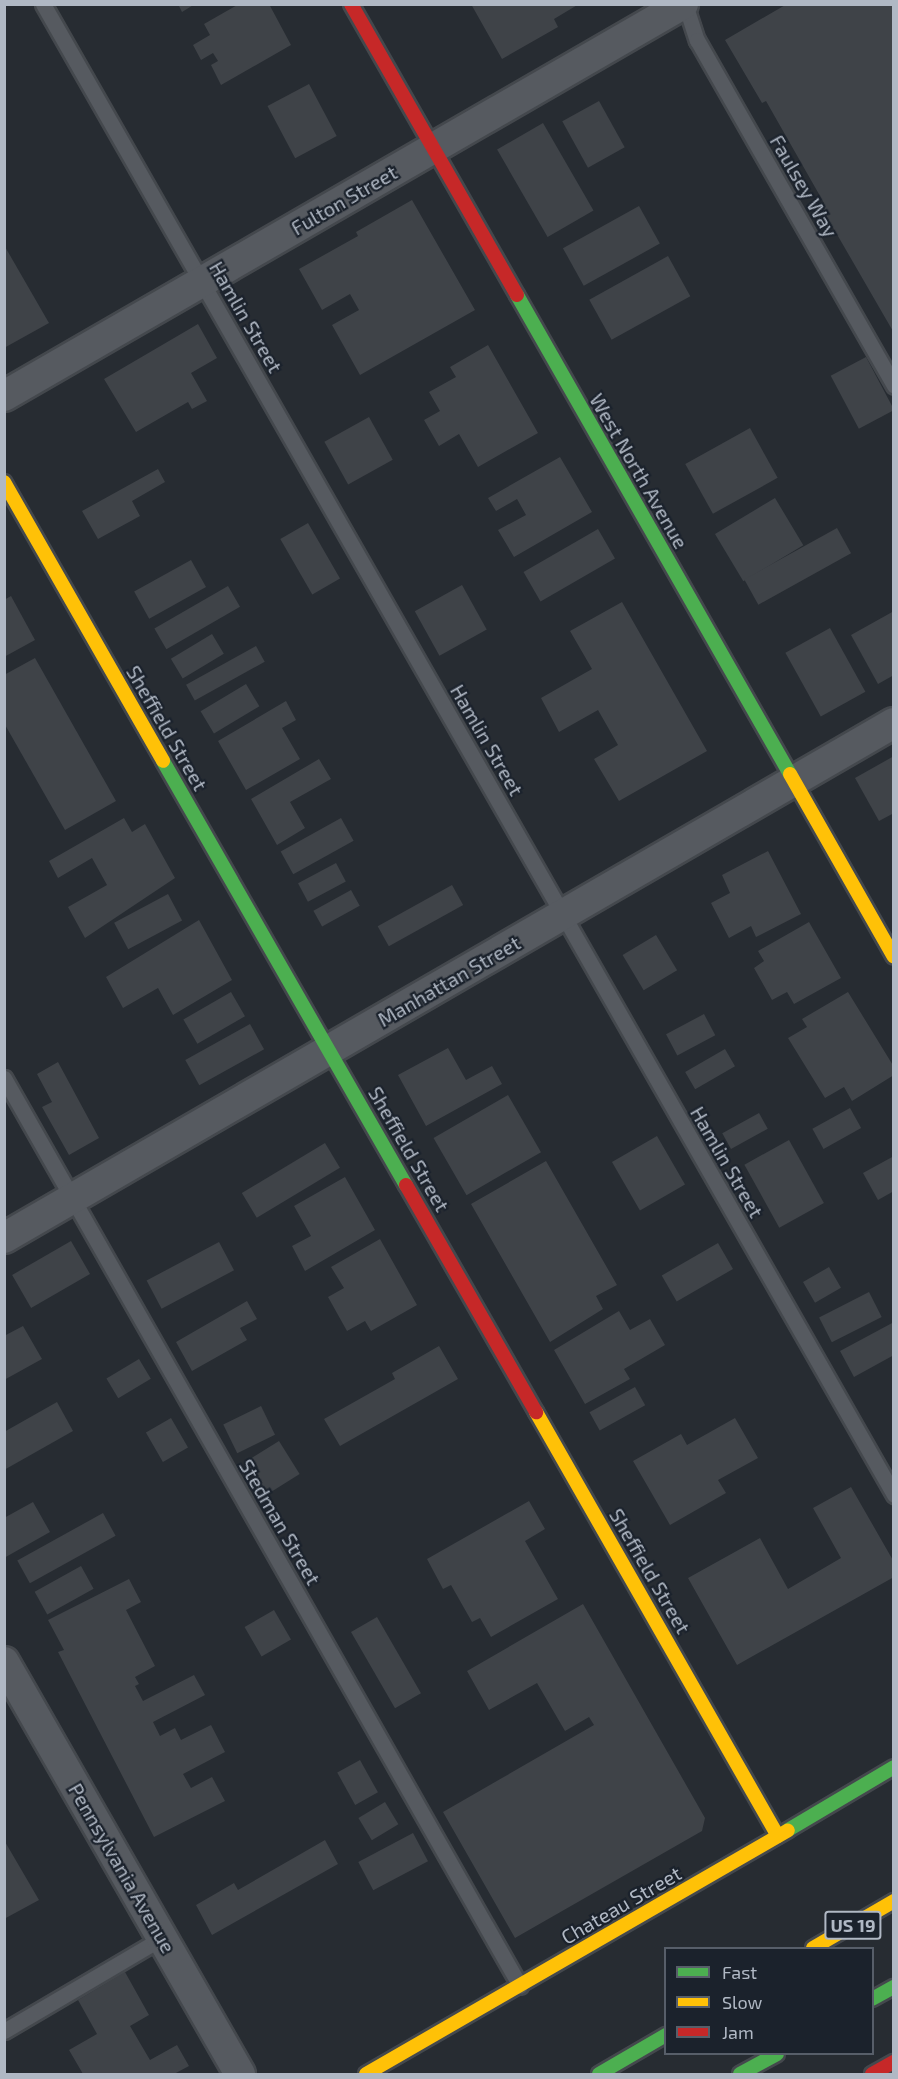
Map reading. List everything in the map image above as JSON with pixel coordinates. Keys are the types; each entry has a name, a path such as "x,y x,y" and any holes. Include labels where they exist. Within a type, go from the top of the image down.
{"main road":[{"name":"West North Avenue","path":"351,4 894,957"},
{"name":"Sheffield Street","path":"4,482 778,1836"},
{"name":"Chateau Street","path":"366,2074 894,1767"},
{"name":"US 19","path":"815,1947 894,1901"},
{"path":"874,1998 894,1987"},
{"path":"599,2074 664,2036"},
{"path":"740,2074 775,2055"},
{"path":"872,2074 894,2062"}],"street":[{"name":"Fulton Street","path":"4,396 684,4"},
{"name":"Manhattan Street","path":"4,1238 894,723"},
{"name":"Pennsylvania Avenue","path":"4,1662 240,2074"}],"lane":[{"name":"Hamlin Street","path":"43,4 894,1495"},
{"name":"Faulsey Way","path":"684,4 697,40 894,386"},
{"name":"Stedman Street","path":"4,1078 520,1986"},
{"path":"4,2031 162,1938"}],"building":[{"path":"178,4 195,4 182,12"},
{"path":"239,4 269,4 291,45 221,85 211,65 218,61 213,53 201,60 193,45 210,35 204,24"},
{"path":"471,4 579,4 554,19 558,27 502,59"},
{"path":"787,4 894,4 894,333 820,205 824,203 766,101 762,103 725,40"},
{"path":"309,84 337,136 295,158 268,106"},
{"path":"599,101 625,147 588,168 562,121"},
{"path":"543,123 594,210 548,237 497,150"},
{"path":"412,200 475,310 360,375 332,325 359,310 350,294 322,310 299,269 358,236 356,232"},
{"path":"639,206 660,244 584,286 563,248"},
{"path":"4,245 49,323 4,348"},
{"path":"668,256 690,296 612,340 589,300"},
{"path":"198,324 217,358 191,373 207,401 192,409 188,402 136,432 104,379"},
{"path":"488,345 538,433 478,467 459,434 439,446 424,420 440,411 429,392 456,377 450,367"},
{"path":"866,357 894,410 859,429 831,376"},
{"path":"369,417 393,460 348,485 324,442"},
{"path":"750,428 778,478 713,514 685,464"},
{"path":"560,457 592,512 514,557 498,530 526,515 517,499 496,511 488,498"},
{"path":"158,469 165,482 132,501 140,516 98,539 82,511"},
{"path":"775,498 803,545 743,581 715,534"},
{"path":"308,523 340,578 312,594 280,539"},
{"path":"837,528 851,553 758,605 744,579"},
{"path":"598,529 615,558 541,601 524,572"},
{"path":"191,560 206,587 149,619 134,592"},
{"path":"462,585 487,630 439,656 415,611"},
{"path":"228,586 240,607 166,649 154,628"},
{"path":"11,596 35,640 4,657 4,600"},
{"path":"622,602 707,751 619,801 594,759 618,745 598,710 559,732 541,698 592,669 570,631"},
{"path":"894,611 894,675 878,684 851,635"},
{"path":"830,628 865,692 821,717 785,653"},
{"path":"212,634 224,654 183,678 171,659"},
{"path":"256,646 265,662 195,701 186,685"},
{"path":"35,658 116,801 65,830 4,723 4,675"},
{"path":"246,684 259,706 214,734 201,711"},
{"path":"286,701 296,720 282,728 300,759 246,790 218,741"},
{"path":"894,756 894,813 879,821 855,778"},
{"path":"319,759 331,779 290,802 305,828 277,845 251,799"},
{"path":"124,818 132,832 145,824 175,878 85,938 68,907 107,885 92,858 58,878 49,861"},
{"path":"341,818 354,841 293,874 281,851"},
{"path":"768,851 801,914 756,937 751,926 729,938 711,903 730,893 722,875"},
{"path":"336,863 346,882 308,902 298,883"},
{"path":"452,885 463,905 389,946 378,926"},
{"path":"351,890 360,906 322,927 313,911"},
{"path":"168,894 182,920 128,949 114,923"},
{"path":"199,920 232,980 173,1015 158,988 123,1008 106,977"},
{"path":"809,922 841,978 794,1004 787,992 772,1000 754,968 764,961 758,951"},
{"path":"656,935 677,970 644,990 623,955"},
{"path":"231,992 245,1016 197,1044 183,1020"},
{"path":"848,992 894,1067 894,1075 852,1101 844,1087 825,1098 788,1038 807,1027 802,1019"},
{"path":"704,1014 715,1035 677,1055 666,1034"},
{"path":"250,1024 264,1049 199,1085 185,1060"},
{"path":"448,1048 466,1080 492,1066 502,1084 426,1126 398,1075"},
{"path":"725,1049 735,1066 695,1089 685,1072"},
{"path":"58,1062 99,1138 69,1155 42,1107 52,1102 37,1074"},
{"path":"508,1095 541,1152 467,1195 434,1138"},
{"path":"850,1108 861,1128 824,1149 812,1129"},
{"path":"759,1113 768,1129 731,1149 722,1133"},
{"path":"657,1136 685,1184 640,1210 612,1162"},
{"path":"789,1140 824,1203 779,1228 744,1165"},
{"path":"325,1143 340,1168 257,1218 242,1193"},
{"path":"894,1156 894,1191 878,1200 863,1173"},
{"path":"546,1161 617,1285 596,1296 603,1309 550,1342 471,1204"},
{"path":"345,1177 375,1230 305,1271 292,1246 311,1236 294,1206"},
{"path":"380,1239 417,1305 371,1331 365,1321 347,1331 328,1297 344,1288 331,1267"},
{"path":"71,1241 90,1274 31,1308 12,1275"},
{"path":"219,1242 234,1270 162,1309 147,1280"},
{"path":"718,1243 733,1269 677,1301 662,1276"},
{"path":"829,1267 841,1288 815,1303 803,1282"},
{"path":"869,1292 882,1317 832,1342 819,1317"},
{"path":"247,1301 257,1319 240,1328 247,1340 192,1371 176,1342"},
{"path":"619,1311 630,1330 650,1319 665,1345 624,1369 630,1379 585,1404 554,1350"},
{"path":"894,1322 894,1355 854,1377 840,1351"},
{"path":"23,1326 42,1359 4,1380 4,1336"},
{"path":"439,1346 458,1379 340,1446 324,1419 395,1379 392,1373"},
{"path":"139,1359 151,1379 118,1398 106,1379"},
{"path":"635,1387 645,1405 600,1431 590,1412"},
{"path":"57,1402 73,1431 4,1470 4,1432"},
{"path":"261,1406 275,1435 237,1453 223,1424"},
{"path":"171,1418 188,1447 163,1462 146,1432"},
{"path":"735,1418 758,1458 718,1480 726,1493 670,1525 633,1461 681,1434 687,1445"},
{"path":"279,1441 300,1474 266,1495 245,1462"},
{"path":"851,1487 894,1562 894,1577 737,1665 688,1578 760,1538 788,1589 841,1558 813,1508"},
{"path":"529,1501 545,1529 525,1541 558,1599 491,1637 480,1618 472,1622 451,1585 443,1589 427,1559"},
{"path":"33,1502 50,1532 4,1558 4,1518"},
{"path":"103,1513 116,1536 30,1583 17,1561"},
{"path":"81,1566 94,1589 47,1614 35,1592"},
{"path":"129,1579 141,1602 126,1610 155,1666 135,1677 139,1684 135,1686 143,1701 194,1675 205,1695 153,1722 160,1736 175,1728 181,1740 211,1725 225,1752 183,1774 191,1788 212,1777 225,1801 154,1837 58,1652 64,1650 48,1620"},
{"path":"583,1604 705,1818 702,1831 515,1938 443,1812 594,1725 589,1717 565,1731 537,1683 489,1710 467,1671"},
{"path":"274,1610 291,1639 262,1656 245,1627"},
{"path":"377,1617 421,1693 395,1708 351,1632"},
{"path":"360,1760 378,1792 355,1805 337,1773"},
{"path":"385,1802 398,1824 372,1840 358,1818"},
{"path":"413,1833 428,1861 373,1890 358,1862"},
{"path":"4,1840 39,1900 4,1919"},
{"path":"325,1840 338,1864 212,1935 196,1905 234,1883 238,1890"},
{"path":"125,1972 149,2015 130,2026 150,2060 177,2045 189,2066 174,2074 83,2074 69,2050 97,2034 78,2000"}],"traffic: fast":[{"path":"517,295 790,774"},
{"path":"163,761 406,1185"},
{"path":"788,1830 894,1767"},
{"path":"874,1998 894,1987"},
{"path":"599,2074 664,2036"},
{"path":"740,2074 775,2055"}],"traffic: slow":[{"path":"4,482 163,761"},
{"path":"790,774 894,957"},
{"path":"536,1412 778,1836"},
{"path":"366,2074 788,1830"},
{"path":"815,1947 894,1901"}],"traffic: jam":[{"path":"351,4 517,295"},
{"path":"406,1185 536,1412"},
{"path":"872,2074 894,2062"}]}
